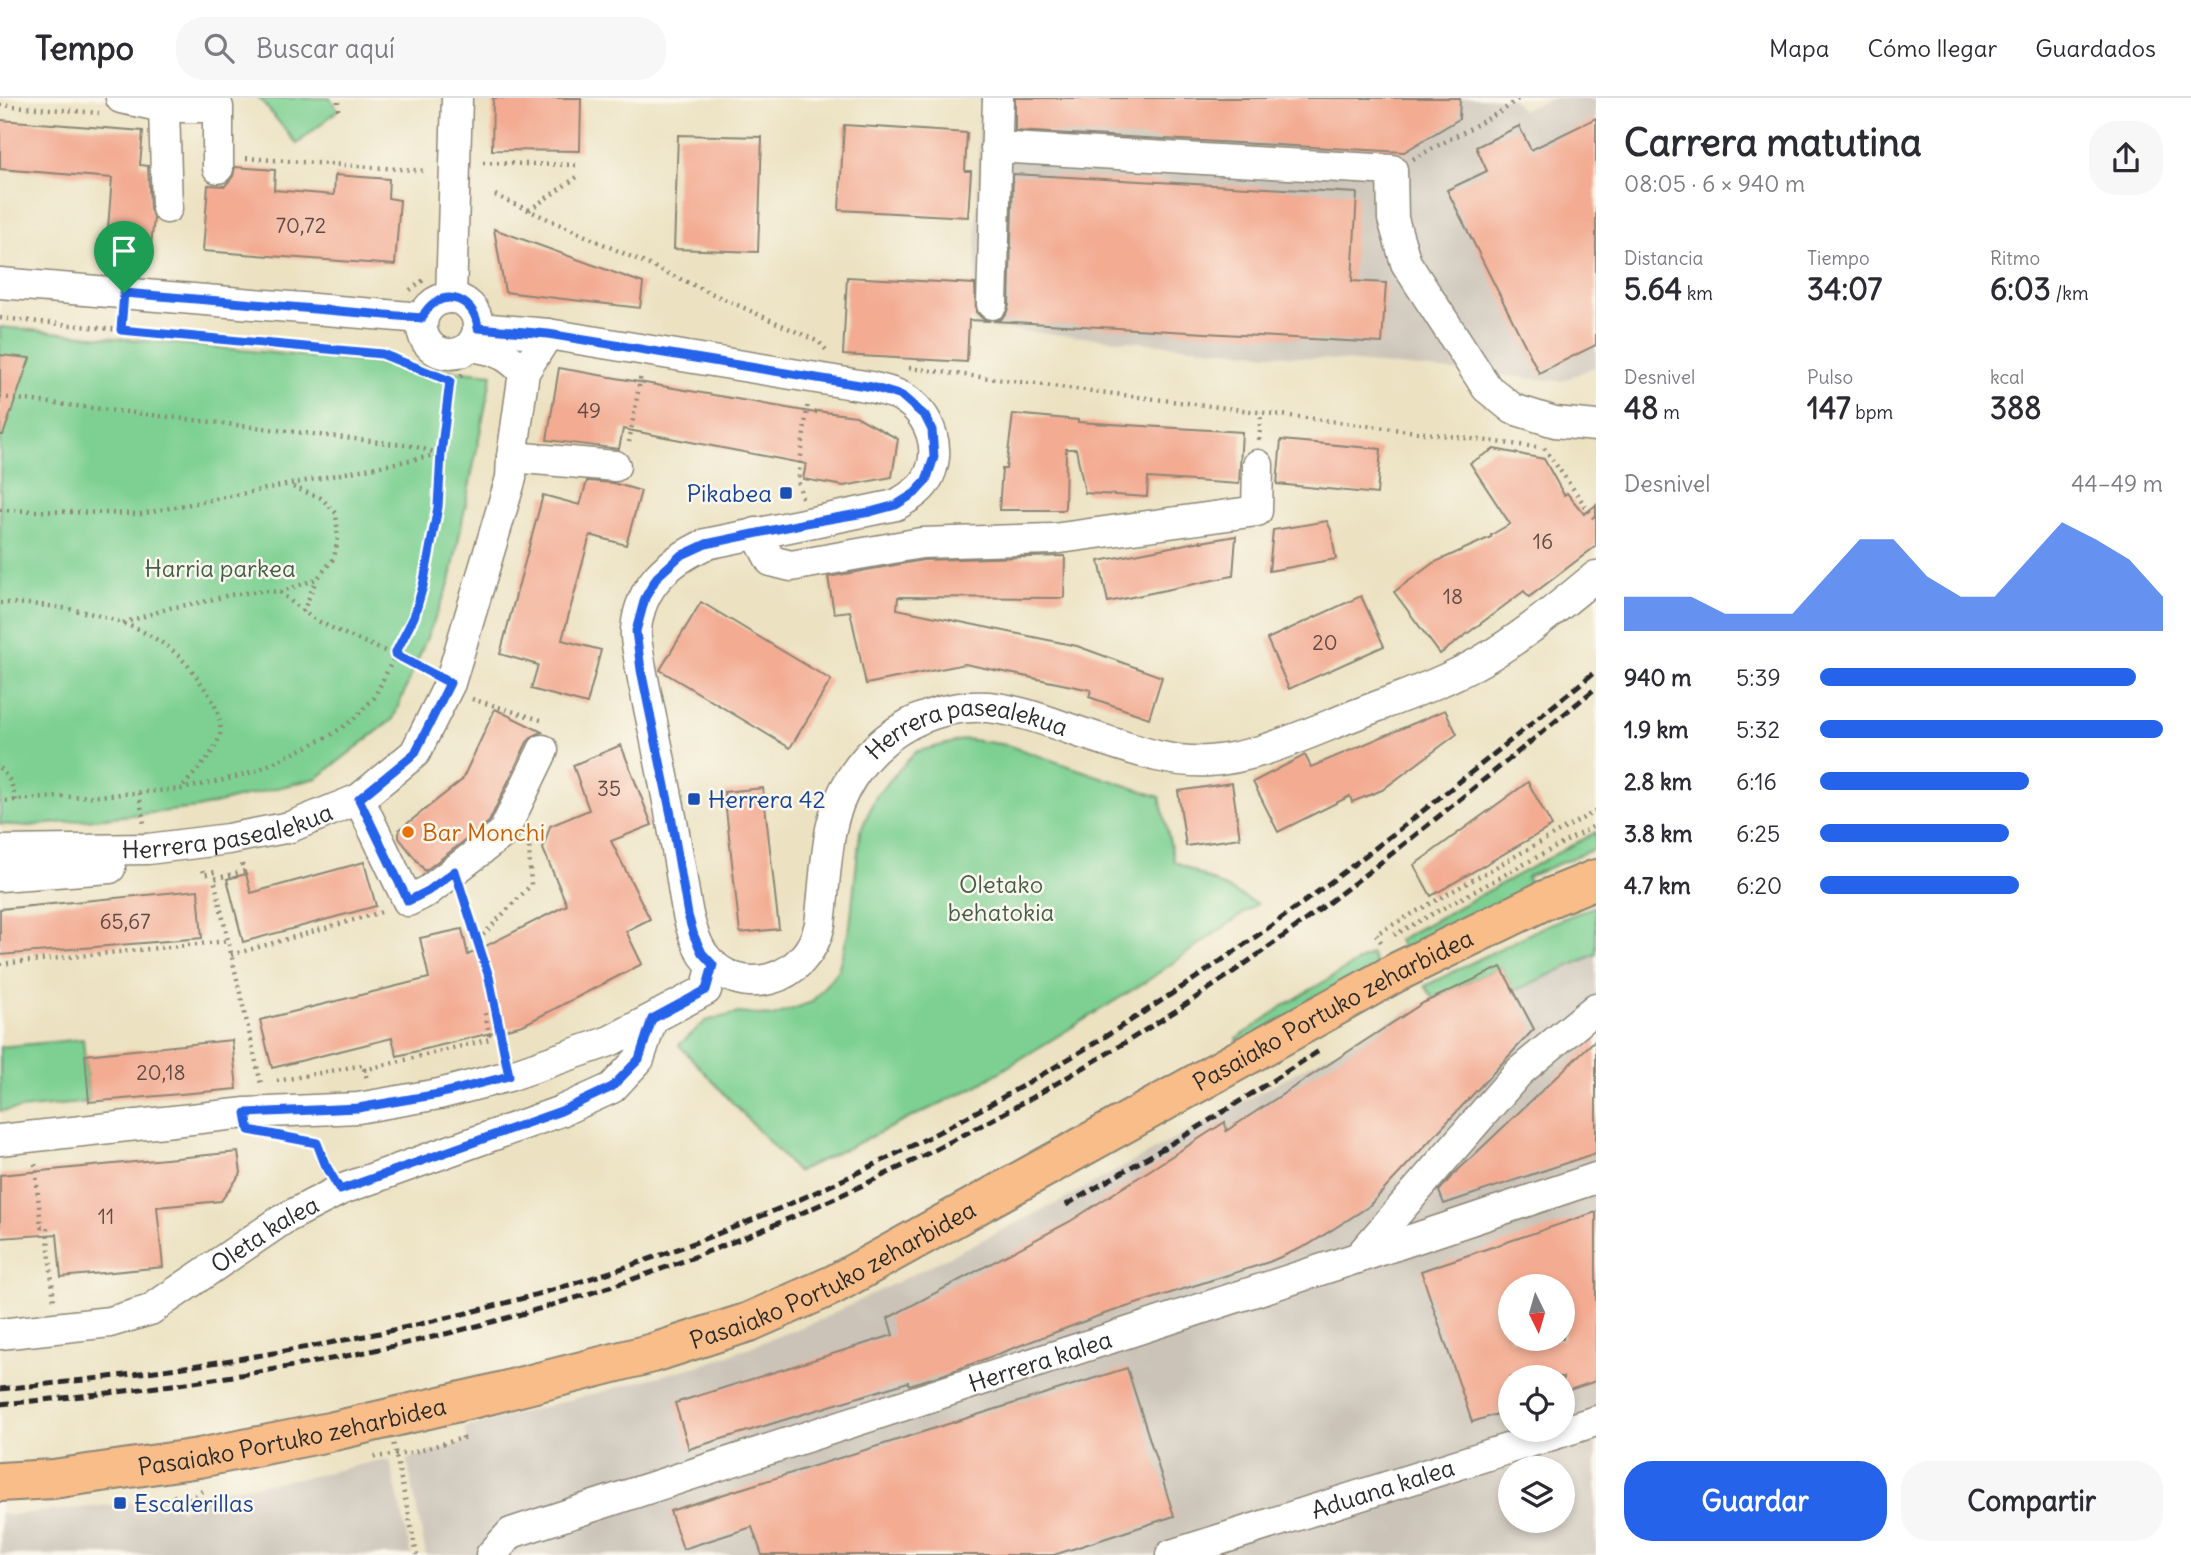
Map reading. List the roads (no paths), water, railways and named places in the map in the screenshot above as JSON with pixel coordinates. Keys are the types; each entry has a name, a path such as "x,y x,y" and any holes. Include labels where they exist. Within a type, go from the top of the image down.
{"main road":[{"name":"Pasaiako Portuko zeharbidea","path":"0,1482 53,1479 200,1458 334,1431 653,1353 749,1322 844,1278 1397,972 1547,899 1596,879"}],"street":[{"path":"451,298 457,98"},
{"path":"992,304 998,98"},
{"path":"127,100 164,107 218,107 218,162"},
{"path":"164,107 167,208"},
{"path":"996,146 1392,170 1393,219 1406,262 1487,387 1513,409 1555,422 1596,426"},
{"path":"0,283 422,318"},
{"path":"0,1140 246,1113 358,1108 439,1094 509,1076 610,1041 706,990 713,965 698,944 688,915 671,815 641,670 636,631 645,598 657,577 680,556 706,544 896,505 915,493 926,481 934,457 932,430 925,416 902,396 872,387 646,349 548,334 444,355 428,345 421,328 422,318 433,303 451,298 468,304 477,320 474,348"},
{"path":"474,348 491,349 510,357 524,372 548,334"},
{"name":"Herrera pasealekua","path":"0,851 148,849 228,839 290,827 359,799 415,753 459,690 511,478 524,372"},
{"path":"512,457 622,455"},
{"path":"756,533 771,561 791,566 920,543 1053,539 1257,510 1258,465"},
{"name":"Herrera pasealekua","path":"713,965 737,978 754,981 773,979 801,962 810,951 820,924 832,828 842,796 855,771 872,751 887,737 908,724 935,713 988,707 1025,715 1177,760 1232,759 1282,744 1455,675 1482,661 1530,629 1596,576"},
{"path":"359,799 408,901 428,891 503,832 543,750"},
{"path":"0,876 176,862 188,844"},
{"path":"1357,1258 1520,1072 1596,1008"},
{"name":"Oleta kalea","path":"0,1334 110,1322 150,1310 282,1220 340,1190 561,1111 612,1087 639,1059 652,1019"},
{"name":"Herrera kalea","path":"491,1555 511,1533 1596,1178"},
{"name":"Aduana kalea","path":"1171,1555 1201,1551 1596,1421"}],"railway":[{"path":"0,1389 174,1369 260,1355 346,1340 516,1300 683,1247 763,1216 841,1181 919,1142 1071,1058 1216,964 1365,856 1596,671"},
{"path":"0,1404 127,1391 254,1373 441,1335 592,1293 680,1262 767,1228 852,1190 1017,1106 1098,1059 1232,973 1391,855 1596,688"},
{"path":"1066,1205 1191,1132 1319,1051"}],"place":[{"name":"Pikabea","path":"786,493"},
{"name":"Herrera 42","path":"694,799"},
{"name":"Bar Monchi","path":"408,832"},
{"name":"Escalerillas","path":"120,1503"}],"park label":[{"name":"Harria parkea","path":"220,568"},
{"name":"Oletako behatokia","path":"1001,898"}]}
